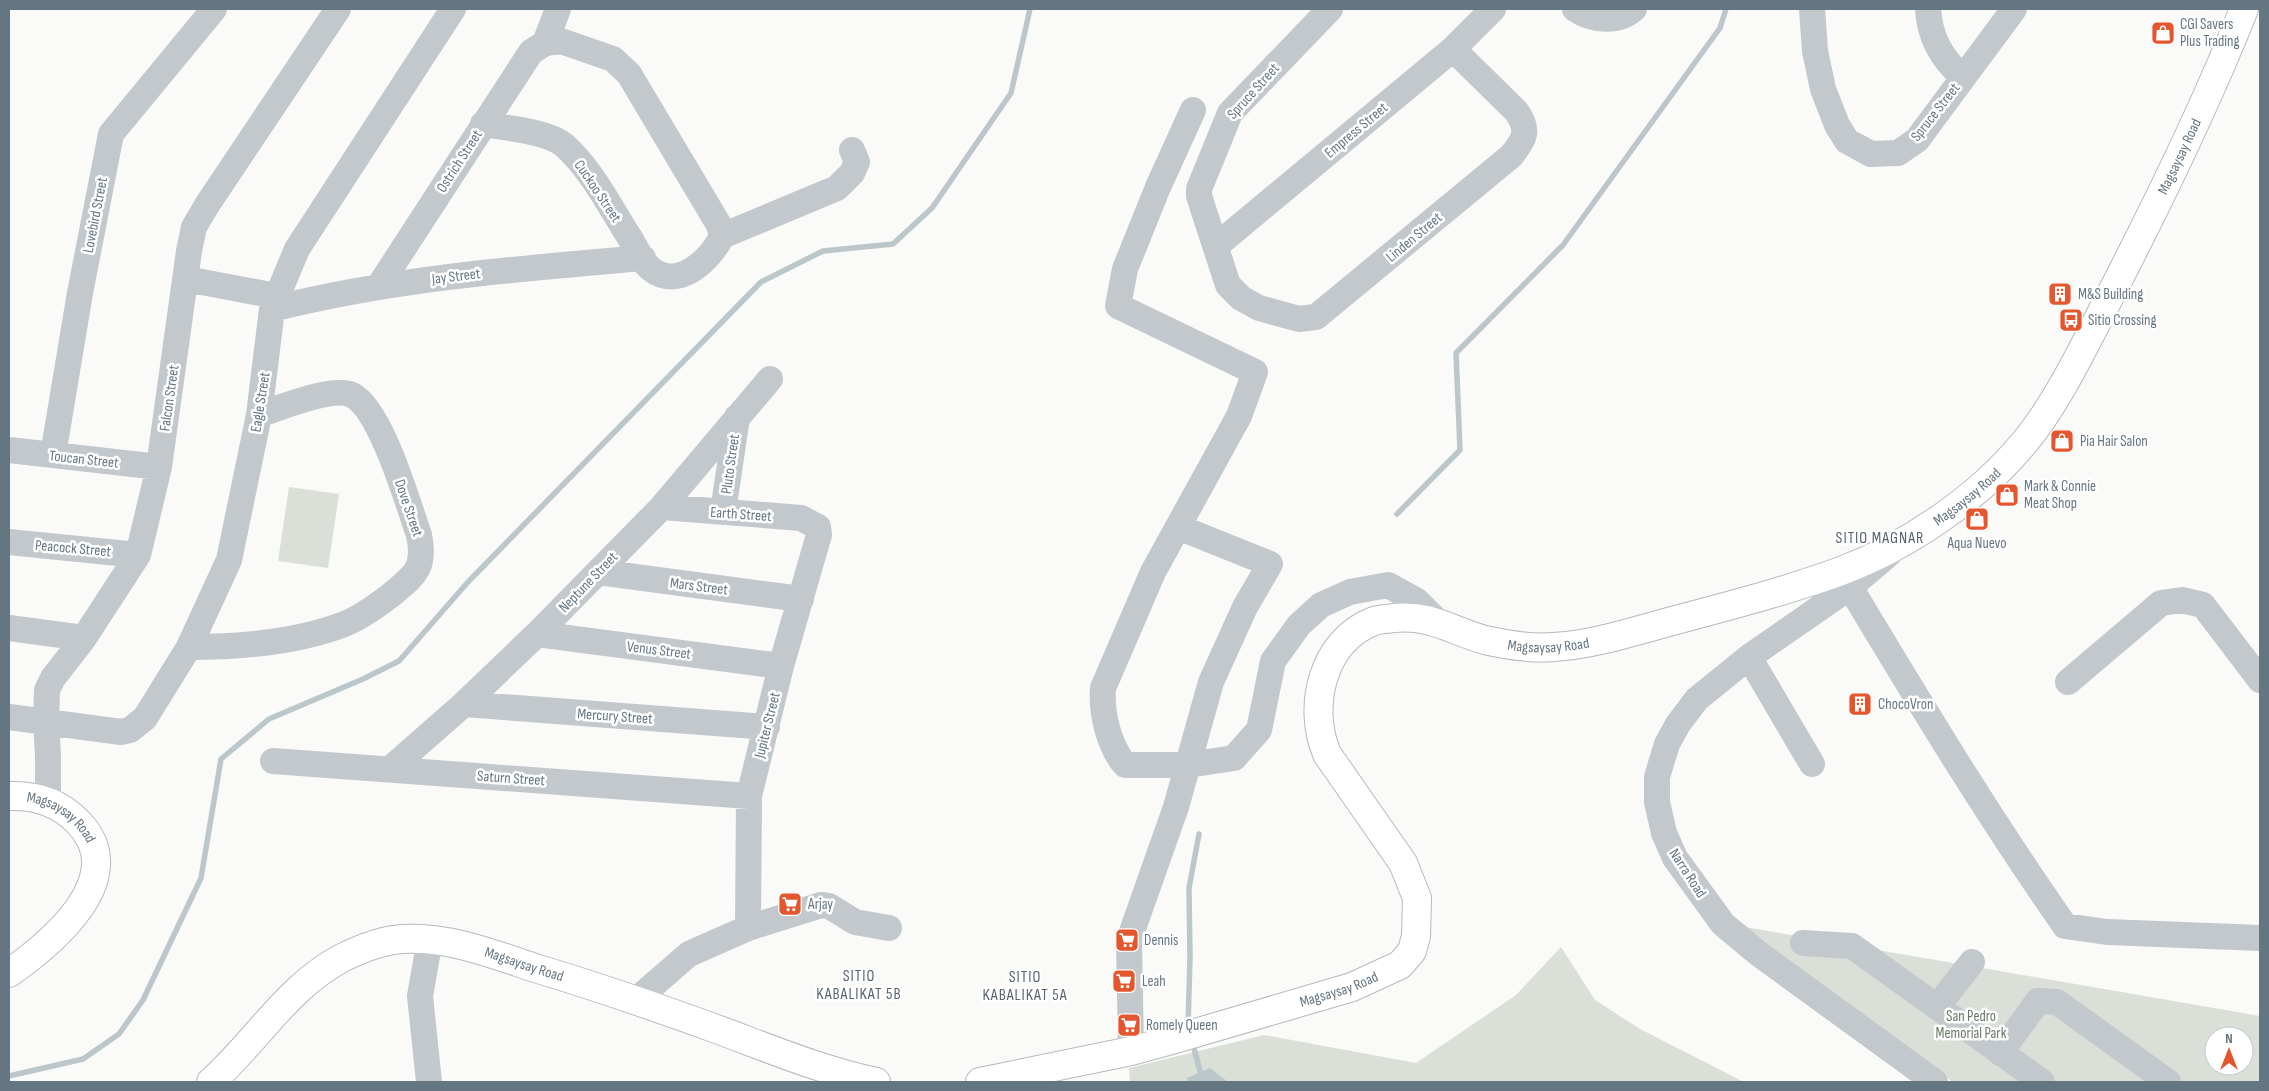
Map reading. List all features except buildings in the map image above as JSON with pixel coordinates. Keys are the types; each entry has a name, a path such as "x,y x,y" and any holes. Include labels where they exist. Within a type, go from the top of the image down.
{"main road":[{"name":"Magsaysay Road","path":"980,1082 1132,1051 1352,987 1400,965 1412,951 1416,936 1417,898 1411,882 1403,864 1327,754 1320,736 1318,713 1323,675 1331,659 1358,630 1376,620 1408,617 1437,621 1483,639 1518,646 1551,648 1591,642 1690,616 1823,577 1899,546 1926,529 1977,488 2021,446 2038,425 2091,332 2140,237 2222,65 2244,9"},
{"name":"Magsaysay Road","path":"9,796 26,795 48,801 64,809 83,826 91,838 95,851 92,883 78,912 48,943 9,973"},
{"name":"Magsaysay Road","path":"211,1082 296,992 322,970 344,957 375,945 402,938 430,939 471,948 636,1000 840,1075 876,1082"}],"street":[{"name":"Lovebird Street","path":"53,455 80,293 111,134 214,9"},
{"name":"Falcon Street","path":"48,801 47,690 53,678 84,638 138,554 159,467 194,227 206,205 338,9"},
{"name":"Eagle Street","path":"9,717 111,731 130,730 145,718 189,647 229,560 259,415 274,303 298,248 453,9"},
{"path":"558,9 545,43 561,41 613,59 622,65 630,74 720,225 722,236 837,188 852,174 856,162 852,150"},
{"name":"Spruce Street","path":"1216,246 1199,196 1199,189 1226,120 1235,107 1330,9"},
{"name":"Empress Street","path":"1216,246 1453,50 1493,9"},
{"path":"1575,9 1597,18 1612,18 1626,15 1634,9"},
{"name":"Spruce Street","path":"1812,9 1815,51 1822,89 1837,125 1847,142 1871,154 1898,153 1917,140 2014,9"},
{"path":"1928,9 1929,26 1936,46 1948,63 1962,77"},
{"name":"Ostrich Street","path":"379,286 531,52 545,43"},
{"name":"Linden Street","path":"1216,246 1228,285 1241,298 1258,308 1299,319 1316,317 1331,305 1511,156 1520,145 1525,132 1520,116 1453,50"},
{"path":"1193,110 1158,186 1125,269 1118,306 1254,372 1239,416 1153,572 1103,688 1101,706 1117,756 1125,765 1188,765 1234,758 1260,730 1273,661 1299,625 1320,605 1350,592 1388,585 1417,601 1437,621"},
{"name":"Cuckoo Street","path":"483,124 547,137 562,144 590,174 642,258 656,273 666,277 677,278 700,265 718,244 722,236"},
{"name":"Jay Street","path":"274,303 482,272 642,258"},
{"path":"186,279 274,303"},
{"name":"Neptune Street","path":"390,769 464,704 537,634 662,507 737,416 770,380"},
{"name":"Dove Street","path":"189,647 238,646 292,638 340,626 383,601 413,577 421,564 422,550 419,535 388,449 365,406 351,394 332,394 301,401 259,415"},
{"name":"Pluto Street","path":"723,512 737,416"},
{"name":"Toucan Street","path":"9,450 159,467"},
{"name":"Earth Street","path":"662,507 801,518 818,527"},
{"name":"Jupiter Street","path":"748,928 749,796 782,666 819,535 818,527"},
{"path":"1132,1051 1129,940 1176,807 1211,682 1245,607 1270,564 1178,527"},
{"name":"Peacock Street","path":"9,542 138,554"},
{"name":"Narra Road","path":"1899,546 1850,587 1749,657 1697,699 1678,724 1667,744 1657,777 1657,802 1664,833 1675,858 1723,924 1759,954 1935,1082"},
{"name":"Mars Street","path":"598,572 801,599"},
{"path":"1850,587 2008,843 2065,926 2107,932 2260,938"},
{"path":"2068,682 2161,603 2182,600 2203,605 2260,680"},
{"path":"9,628 84,638"},
{"name":"Venus Street","path":"537,634 782,666"},
{"path":"1749,657 1812,764"},
{"name":"Mercury Street","path":"464,704 766,727"},
{"name":"Saturn Street","path":"273,761 749,796"},
{"path":"636,1000 689,954 748,928 824,904 855,922 889,928"},
{"path":"429,1082 420,996 430,939"},
{"path":"1803,943 1852,946 2042,1082"},
{"path":"1937,1007 1972,962"},
{"path":"2000,1053 2038,1001 2057,1002 2168,1082"}],"green space":[{"path":"289,487 339,494 328,568 278,561"},
{"name":"San Pedro Memorial Park","path":"1739,926 2260,1016 2260,1082 1953,1082"},
{"path":"1561,947 1595,1000 1640,1029 1744,1082 1130,1082 1129,1068 1264,1035 1416,1063 1516,995"}],"shaded area":[{"path":"1210,1068 1228,1082 1188,1082 1187,1078"}],"waterway":[{"path":"9,1076 83,1059 119,1034 143,1000 201,878 221,759 269,719 363,679 399,661 468,582 761,282 823,251 893,244 932,208 1011,93 1030,9"},
{"path":"1397,514 1460,450 1456,353 1563,245 1720,28 1726,9"},
{"path":"1188,1027 1189,888 1199,834"},
{"path":"1192,1041 1203,1082"}],"place":[{"name":"CGI Savers Plus Trading","path":"2163,33"},
{"name":"M&S Building","path":"2060,294"},
{"name":"Sitio Crossing","path":"2071,320"},
{"name":"Pia Hair Salon","path":"2062,441"},
{"name":"Mark & Connie Meat Shop","path":"2007,495"},
{"name":"Aqua Nuevo","path":"1977,519"},
{"name":"ChocoVron","path":"1860,704"},
{"name":"Arjay","path":"790,904"},
{"name":"Dennis","path":"1127,940"},
{"name":"Leah","path":"1124,981"},
{"name":"Romely Queen","path":"1129,1025"}],"district":[{"name":"SITIO MAGNAR","path":"1880,537"},
{"name":"SITIO KABALIKAT 5B","path":"859,984"},
{"name":"SITIO KABALIKAT 5A","path":"1025,985"}]}
